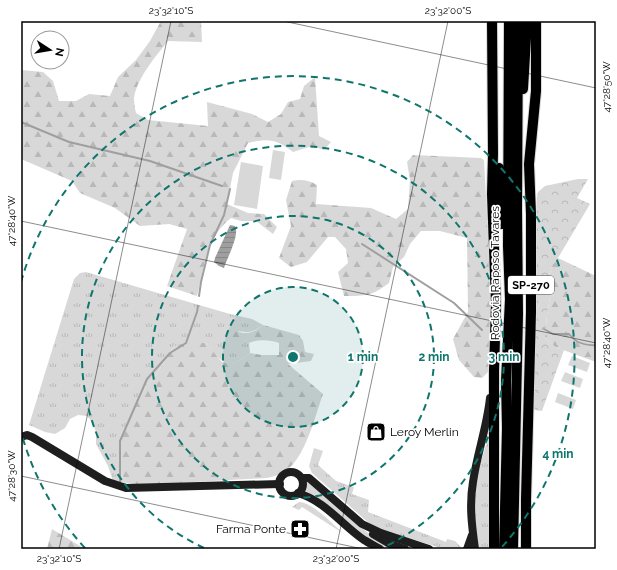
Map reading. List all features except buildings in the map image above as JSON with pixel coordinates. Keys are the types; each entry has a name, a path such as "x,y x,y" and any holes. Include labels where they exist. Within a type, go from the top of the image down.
{"highway":[{"name":"SP-270","path":"492,21 492,194 496,303 494,371 494,549"},
{"name":"Rodovia Raposo Tavares","path":"504,549 506,381 510,317 508,246 509,21"},
{"name":"Rodovia Raposo Tavares","path":"513,549 518,314 518,21"},
{"path":"517,164 524,84 527,21"},
{"name":"SP-270","path":"526,549 531,312 531,214 529,164 536,91 536,21"},
{"path":"493,70 506,299 510,317"}],"main road":[{"path":"475,549 470,512 472,483 486,427 494,371"},
{"path":"21,437 27,435 32,437 105,481 126,488 280,484"},
{"path":"302,478 302,488 298,493 291,496 285,494 281,490 280,484 282,478 287,473 294,473 302,478 309,478 370,532 390,544 405,549"},
{"path":"298,493 323,506 363,540 380,549"},
{"path":"362,524 384,535 429,549"},
{"path":"467,549 473,532"}],"green space":[{"path":"161,21 201,21 202,42 168,41 158,53 139,83 134,98 136,113 148,120 208,126 207,102 252,114 268,122 281,114 288,102 300,99 304,86 315,77 319,136 331,142 324,150 312,146 293,152 282,144 267,140 248,143 233,173 227,204 248,213 264,214 277,227 273,234 256,221 241,221 231,218 223,225 212,243 197,296 167,286 187,229 169,224 140,226 115,208 80,193 72,181 21,159 21,70 43,72 53,81 59,101 76,101 89,94 110,96 118,77 136,60 150,41"},
{"path":"273,150 285,152 281,180 269,178"},
{"path":"413,155 481,158 484,160 491,289 488,372 482,378 474,377 459,360 453,339 468,312 467,238 440,231 421,231 410,244 404,257 393,267 389,283 378,291 363,295 344,296 338,272 348,263 346,249 335,237 328,237 307,262 291,267 279,258 291,226 286,200 292,181 305,180 317,185 316,204 371,208 396,219 408,209 410,180 407,162"},
{"path":"241,162 263,166 257,209 234,205"},
{"path":"578,179 588,179 577,198 590,204 553,264 549,275 552,287 547,314 545,338 555,347 564,350 542,411 535,410 533,407 537,197 538,192 545,186"},
{"path":"558,258 596,276 596,362 555,347 545,338 547,314 552,287 549,275 553,264"},
{"path":"86,272 252,319 263,325 252,331 239,331 237,337 243,338 249,343 250,353 236,362 230,363 221,360 206,343 174,346 156,375 146,386 120,437 122,475 126,483 113,481 108,466 96,444 96,432 92,422 87,416 78,415 70,419 65,428 55,434 45,432 29,425 74,279 80,273"},
{"path":"263,325 299,335 303,341 305,352 314,354 311,361 288,364 323,394 313,425 298,458 284,472 267,478 142,485 126,483 119,464 120,437 146,386 156,375 174,346 186,343 206,343 222,362 227,363 238,361 250,353 279,355 279,343 260,340 249,343 244,339 239,338 228,342 226,337 232,332 250,333"},
{"path":"572,356 590,363 587,372 568,365"},
{"path":"565,372 583,379 580,388 561,381"},
{"path":"558,393 576,400 573,409 555,402"},
{"path":"488,439 490,549 478,549 474,495 479,468"},
{"path":"314,448 323,451 318,465 336,481 354,487 352,494 369,500 368,512 446,542 447,539 455,541 461,547 459,549 444,549 376,528 370,524 312,473 309,466"},
{"path":"308,481 380,542 399,549 387,549 369,540 322,501 306,491 306,483"},
{"path":"299,502 305,503 317,510 344,534 302,507 299,510 292,507"},
{"path":"52,529 85,549 47,549"}],"shaded area":[{"path":"230,225 235,226 236,235 224,268 214,262"}],"waterway":[{"path":"21,122 69,142 150,161 222,186"},
{"path":"199,296 210,245 224,215 230,189"},
{"path":"362,244 454,303 482,330"},
{"path":"120,484 120,441 147,379 170,353 186,343 198,306"},
{"path":"544,329 553,334 569,334 577,342 588,345 596,345"}],"place":[{"name":"Leroy Merlin","path":"376,432"},
{"name":"Farma Ponte","path":"300,529"}]}
